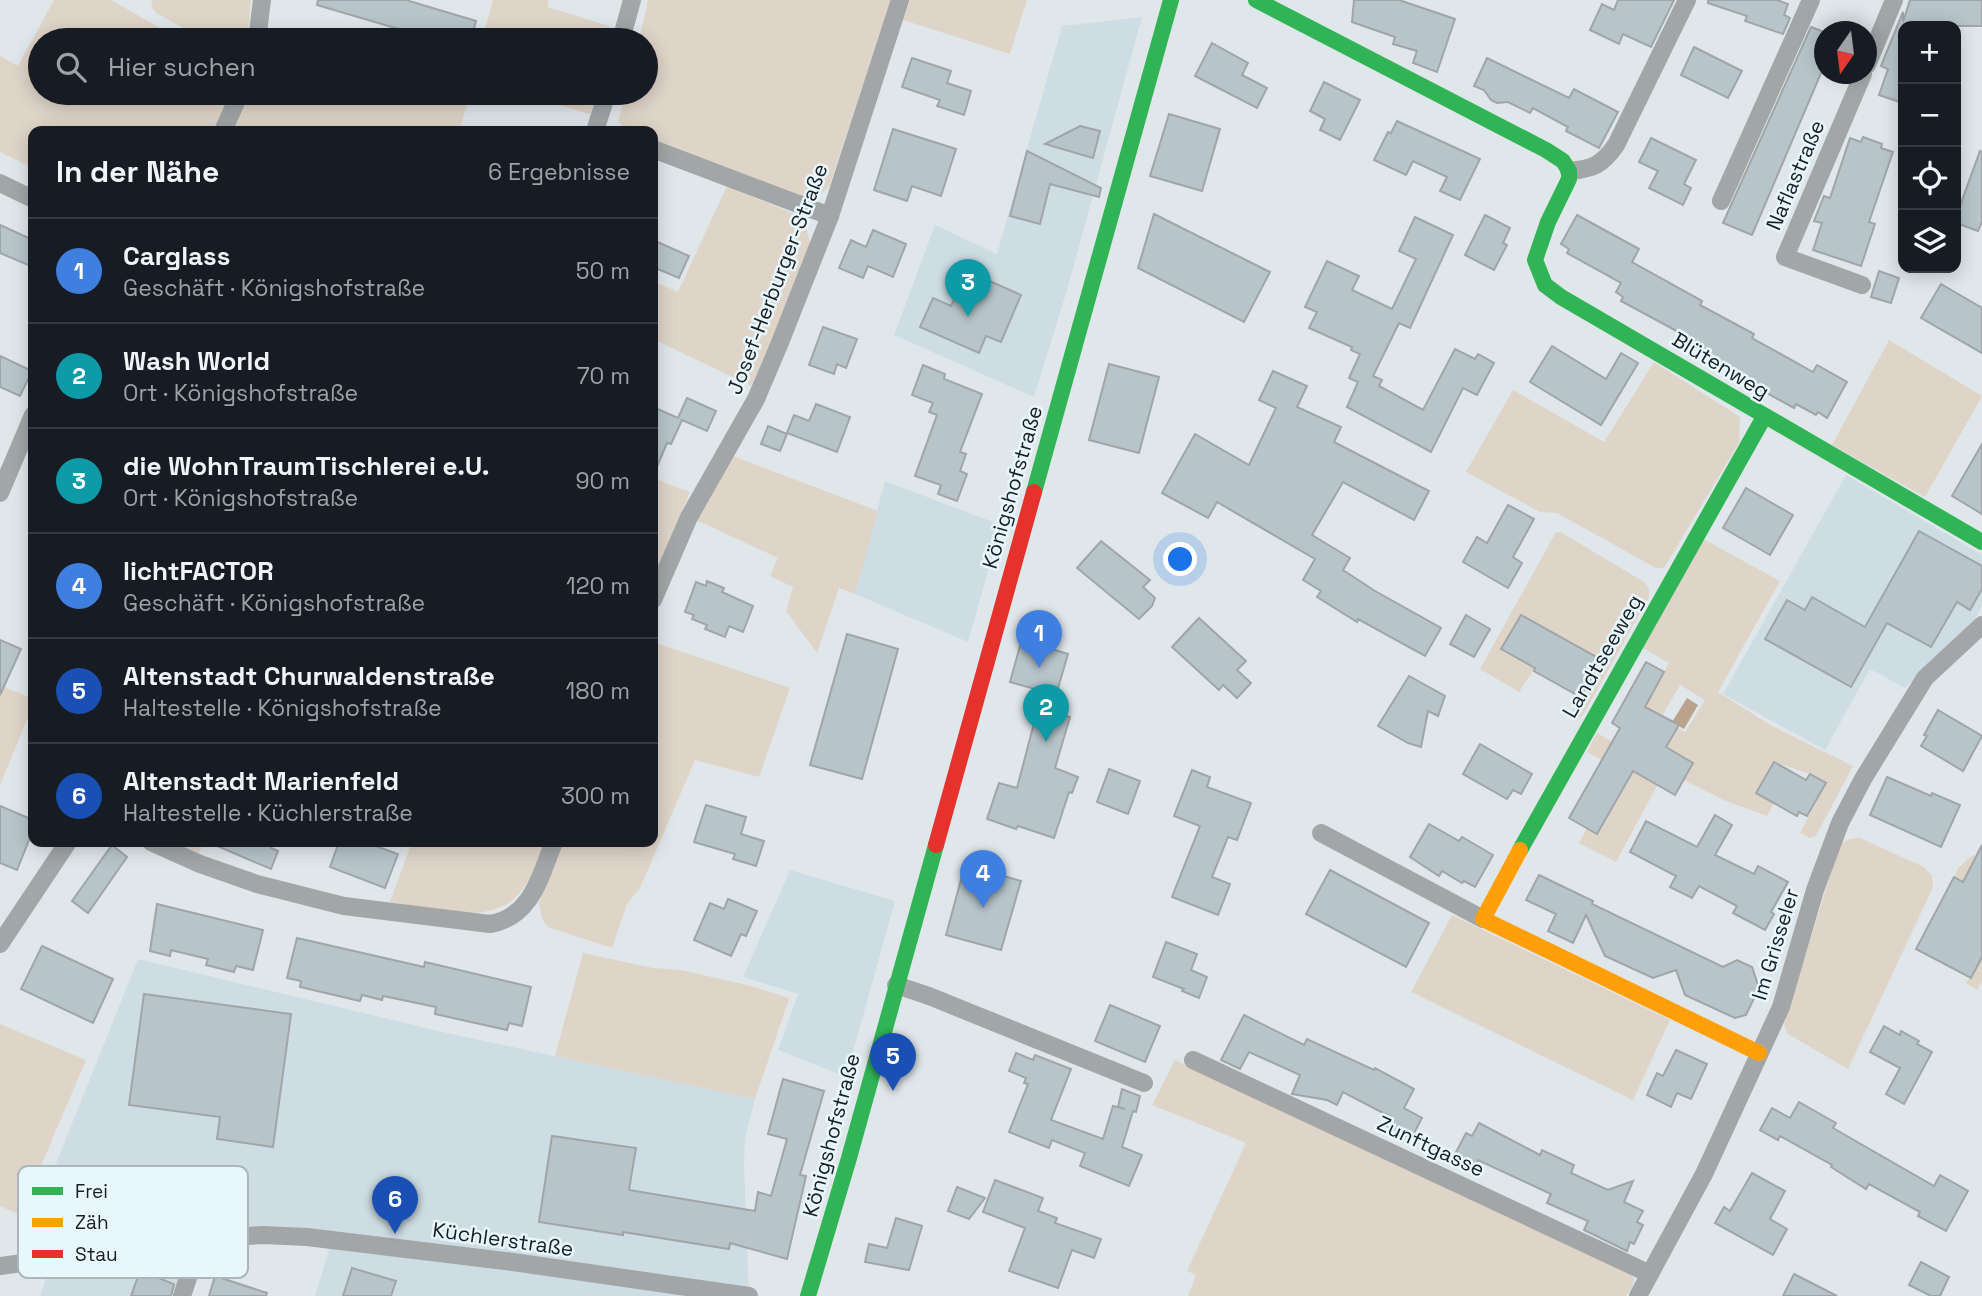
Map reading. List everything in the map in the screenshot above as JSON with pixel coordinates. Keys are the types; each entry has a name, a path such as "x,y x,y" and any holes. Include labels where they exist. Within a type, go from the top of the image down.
{"street":[{"path":"258,28 262,0"},
{"path":"624,28 632,0"},
{"name":"Josef-Herburger-Straße","path":"658,588 689,517 756,399 830,216 900,0"},
{"name":"Königshofstraße","path":"808,1296 1171,0"},
{"path":"1256,0 1546,150 1563,162 1569,171 1592,168 1605,161 1616,145 1687,0"},
{"path":"1721,201 1811,0"},
{"path":"1877,41 1894,0"},
{"name":"Naflastraße","path":"1859,84 1785,257 1862,285"},
{"path":"225,126 235,105"},
{"path":"599,126 604,105"},
{"path":"658,151 830,216"},
{"name":"Blütenweg","path":"1569,171 1565,190 1548,222 1535,260 1545,285 1764,417 1982,542"},
{"path":"0,183 28,197"},
{"name":"Landtseeweg","path":"1483,919 1549,796 1764,417"},
{"path":"0,493 28,427"},
{"name":"Im Grisseler","path":"1637,1296 1704,1174 1781,1007 1826,856 1857,790 1925,678 1982,625"},
{"path":"1321,833 1483,919 1759,1053"},
{"path":"0,944 65,847"},
{"path":"162,847 257,884 331,903 440,920 490,924 501,922 524,907 553,847"},
{"path":"896,985 1144,1083"},
{"name":"Zunftgasse","path":"1192,1060 1650,1274"},
{"name":"Küchlerstraße","path":"248,1236 307,1237 513,1262 749,1296"},
{"name":"Küchlerstraße","path":"0,1266 18,1264"},
{"path":"182,1296 188,1278"}],"shaded area":[{"path":"54,0 111,0 160,28 39,28"},
{"path":"153,0 251,0 248,28 184,28 156,13 151,6"},
{"path":"493,0 548,0 548,7 611,28 485,28"},
{"path":"648,0 891,0 830,184 823,193 806,198 658,142 658,126 621,125 618,121 623,105 658,105 658,28 642,28"},
{"path":"910,0 1027,0 1010,54 903,20"},
{"path":"1142,17 1067,290 1034,397 894,335 935,225 997,254 1062,26"},
{"path":"28,48 28,105 226,105 216,126 28,126 28,166 0,152 0,56 18,66"},
{"path":"241,105 467,105 461,126 231,126"},
{"path":"559,105 593,105 590,114"},
{"path":"727,186 799,216 806,226 810,243 751,386 658,341 658,283 678,292"},
{"path":"1889,340 1982,396 1925,497 1832,445"},
{"path":"1654,362 1740,417 1739,443 1664,568 1656,568 1557,513 1540,512 1466,472 1513,390 1604,442"},
{"path":"733,456 878,511 855,594 839,588 817,653 786,611 793,587 770,576 778,558 696,520"},
{"path":"1846,475 1982,555 1982,606 1971,626 1905,688 1870,669 1825,750 1723,694"},
{"path":"658,480 690,492 658,567"},
{"path":"885,481 1001,525 968,642 855,594"},
{"path":"1556,532 1644,582 1649,589 1649,597 1583,715 1577,720 1572,718 1572,712 1593,675 1590,673 1598,658 1523,616 1502,648 1535,668 1519,692 1480,669"},
{"path":"1703,539 1780,581 1718,692 1772,726 1853,766 1816,836 1810,838 1800,833 1826,783 1810,774 1774,762 1757,793 1774,803 1767,816 1726,801 1665,771 1616,862 1579,843 1587,828 1602,760 1587,752 1597,733 1624,748 1664,751 1677,728 1685,732 1705,700 1680,685 1662,716 1645,707 1669,663 1643,648"},
{"path":"658,644 790,688 759,777 695,760 658,846"},
{"path":"0,685 28,697 28,717 0,785"},
{"path":"1687,698 1698,705 1684,729 1672,722"},
{"path":"1860,838 1924,867 1932,875 1933,887 1848,1069 1788,1034 1784,1024 1840,844"},
{"path":"184,847 202,847 199,853"},
{"path":"410,847 543,847 526,885 510,902 495,909 460,913 390,902"},
{"path":"560,847 658,847 640,888 627,904 612,948 548,927 542,919 539,903"},
{"path":"1973,855 1982,860 1963,882 1954,877 1958,868"},
{"path":"790,870 895,901 846,1077 778,1050 798,994 743,977"},
{"path":"1452,915 1670,1020 1633,1100 1411,992"},
{"path":"583,953 653,968 681,970 751,986 789,999 755,1099 555,1056"},
{"path":"1982,957 1982,982 1977,990 1966,983"},
{"path":"138,959 447,1033 755,1099 745,1139 744,1165 749,1296 315,1296 332,1240 248,1239 248,1166 55,1166"},
{"path":"0,1024 86,1060 41,1166 18,1166 18,1214 0,1206"},
{"path":"1175,1060 1632,1274 1631,1288 1626,1296 1188,1296 1196,1275 1187,1271 1246,1143 1152,1105"},
{"path":"46,1278 187,1278 182,1296 40,1296"}],"building":[{"path":"318,0 406,0 476,21 474,28 395,28 317,5"},
{"path":"1354,0 1399,0 1455,19 1437,72 1413,63 1417,51 1393,44 1395,37 1352,22"},
{"path":"1618,0 1674,0 1651,47 1623,34 1619,44 1590,30 1602,4 1614,10"},
{"path":"1708,0 1777,0 1788,4 1784,15 1790,18 1783,34 1745,21 1747,16 1708,3"},
{"path":"1910,0 1982,0 1982,26 1961,26 1961,21 1903,21"},
{"path":"1898,24 1898,101 1879,95 1888,69 1881,66"},
{"path":"1811,27 1814,28 1814,84 1816,84 1752,235 1723,223"},
{"path":"1212,43 1248,63 1242,75 1267,88 1257,108 1195,76"},
{"path":"1694,47 1742,71 1728,98 1681,75"},
{"path":"912,58 951,71 947,83 971,91 964,115 937,106 940,100 902,87"},
{"path":"1487,58 1569,98 1574,89 1618,112 1599,148 1566,131 1568,127 1533,108 1530,113 1508,102 1497,103 1491,100 1484,90 1474,86"},
{"path":"1324,82 1360,100 1340,140 1320,130 1325,119 1310,111"},
{"path":"1169,114 1220,129 1202,191 1150,176"},
{"path":"1397,121 1480,159 1460,200 1440,191 1447,177 1413,161 1406,175 1374,160 1388,132 1391,133"},
{"path":"1080,126 1100,131 1093,158 1045,144"},
{"path":"893,129 956,149 941,196 912,186 907,201 874,190"},
{"path":"1863,137 1882,144 1881,148 1893,152 1869,222 1875,224 1861,266 1813,250 1822,223 1814,221 1824,196 1830,198 1850,138 1861,142"},
{"path":"1651,138 1696,160 1684,184 1691,188 1683,205 1649,188 1658,171 1639,162"},
{"path":"1027,151 1101,188 1099,197 1050,184 1040,224 1010,216"},
{"path":"1980,151 1982,221 1978,231 1961,225 1961,203"},
{"path":"1154,214 1270,272 1244,322 1138,268"},
{"path":"1485,215 1510,228 1503,243 1507,245 1494,270 1465,255"},
{"path":"1577,215 1639,249 1632,262 1702,301 1700,305 1754,334 1752,338 1813,372 1817,365 1847,382 1827,418 1796,404 1794,408 1732,374 1735,370 1705,354 1706,352 1695,346 1697,342 1621,301 1623,297 1616,292 1621,283 1567,253 1569,249 1561,244"},
{"path":"1415,217 1453,235 1410,328 1399,323 1373,376 1382,380 1379,386 1423,410 1455,349 1475,359 1478,354 1494,363 1477,395 1463,388 1431,452 1347,407 1358,382 1349,378 1360,354 1351,350 1352,347 1309,328 1317,312 1305,307 1327,261 1359,276 1352,290 1392,309 1416,259 1399,251"},
{"path":"0,225 28,238 28,265 0,253"},
{"path":"873,230 906,244 893,277 868,266 863,278 839,268 851,240 866,247"},
{"path":"658,242 689,256 679,278 658,269"},
{"path":"1879,271 1899,278 1891,303 1871,297"},
{"path":"985,279 1021,295 1001,342 986,336 979,353 920,327 933,298 951,306 956,295 975,302"},
{"path":"1941,284 1982,308 1982,353 1921,318"},
{"path":"823,327 857,339 846,368 837,364 834,374 809,365"},
{"path":"1552,346 1606,379 1621,353 1638,363 1601,425 1530,382"},
{"path":"0,356 28,369 28,379 20,396 0,387"},
{"path":"1109,364 1159,377 1139,453 1089,440"},
{"path":"923,365 945,374 944,379 982,394 960,452 966,454 960,471 967,474 957,501 938,494 941,485 915,476 937,415 929,412 933,403 912,395"},
{"path":"1273,371 1307,386 1297,407 1341,427 1334,442 1429,491 1414,520 1343,482 1312,535 1350,558 1343,570 1441,628 1425,656 1358,619 1357,622 1317,597 1321,591 1303,580 1315,559 1217,502 1208,518 1162,493 1195,434 1249,465 1276,408 1259,400"},
{"path":"687,398 716,411 707,431 682,420 671,444 667,443 658,464 658,409 678,418"},
{"path":"816,404 850,417 837,452 787,433 794,415 809,421"},
{"path":"768,426 787,434 780,451 761,444"},
{"path":"1982,444 1982,514 1952,496"},
{"path":"1746,488 1793,515 1770,555 1723,528"},
{"path":"1508,505 1534,519 1513,557 1522,563 1508,588 1463,562 1477,537 1487,543"},
{"path":"1919,531 1982,566 1982,589 1970,610 1957,602 1931,647 1887,623 1851,687 1765,639 1787,600 1805,610 1812,597 1865,627"},
{"path":"1101,541 1150,580 1143,587 1155,598 1152,606 1139,619 1077,568"},
{"path":"707,581 724,588 722,592 753,606 743,632 729,626 725,637 705,629 707,625 692,619 694,615 685,612 696,582 706,586"},
{"path":"1466,615 1490,629 1474,657 1450,644"},
{"path":"1521,615 1598,658 1582,694 1578,692 1577,695 1501,649"},
{"path":"1028,617 1059,626 1052,649 1068,654 1056,695 1010,682"},
{"path":"1199,618 1246,661 1237,670 1251,683 1237,698 1223,685 1219,690 1172,647"},
{"path":"847,634 898,649 862,779 810,765"},
{"path":"0,640 21,649 0,695"},
{"path":"1646,662 1664,672 1645,707 1679,725 1666,747 1693,763 1675,795 1633,771 1597,834 1569,818 1620,728 1612,723"},
{"path":"1409,676 1445,696 1438,716 1428,711 1421,747 1408,743 1378,726"},
{"path":"1038,708 1070,717 1055,768 1078,777 1072,793 1069,792 1054,838 987,819 999,783 1017,788"},
{"path":"1938,710 1982,736 1963,771 1921,746"},
{"path":"1480,744 1532,774 1521,794 1513,790 1507,799 1463,774"},
{"path":"1774,762 1806,780 1810,774 1826,783 1807,816 1799,812 1797,816 1756,793"},
{"path":"1109,769 1140,781 1128,814 1097,802"},
{"path":"1192,770 1210,777 1207,787 1251,803 1237,840 1228,837 1212,877 1230,884 1218,915 1172,897 1200,826 1174,816"},
{"path":"1887,777 1960,805 1941,847 1870,815"},
{"path":"706,805 746,817 741,834 764,841 756,866 733,859 735,854 694,842"},
{"path":"0,806 28,818 28,842 17,870 0,863"},
{"path":"1715,815 1732,825 1715,855 1754,874 1758,866 1788,882 1771,912 1774,914 1765,930 1733,913 1737,906 1699,886 1692,898 1670,887 1676,876 1630,852 1646,821 1697,847"},
{"path":"1429,824 1459,841 1462,837 1493,855 1475,887 1442,871 1439,876 1410,857"},
{"path":"1982,845 1982,957 1971,978 1916,949 1954,877 1963,882"},
{"path":"111,847 127,857 88,913 72,901"},
{"path":"220,847 271,847 278,851 271,869"},
{"path":"337,847 379,847 398,854 385,888 330,867"},
{"path":"965,865 1021,881 1001,950 946,935"},
{"path":"1330,870 1429,923 1406,967 1306,914"},
{"path":"1539,875 1593,901 1592,904 1723,967 1737,960 1752,967 1759,988 1746,1015 1735,1018 1685,995 1676,970 1653,978 1605,956 1586,915 1573,943 1548,931 1556,914 1526,900"},
{"path":"728,899 757,911 746,936 741,934 731,956 694,940 710,903 724,909"},
{"path":"157,904 263,930 253,970 236,966 234,972 206,965 208,959 171,950 170,956 150,951"},
{"path":"297,938 424,967 425,962 531,987 522,1026 509,1023 507,1030 435,1014 436,1007 383,996 382,1000 362,995 360,1001 300,987 301,981 287,978"},
{"path":"1166,942 1197,954 1191,970 1207,977 1199,998 1153,977"},
{"path":"42,946 113,979 93,1023 21,989"},
{"path":"144,994 291,1014 273,1147 217,1139 220,1117 129,1105"},
{"path":"1110,1005 1160,1026 1145,1062 1095,1041"},
{"path":"1244,1015 1304,1045 1307,1039 1374,1070 1375,1068 1414,1089 1404,1108 1422,1118 1411,1139 1387,1126 1391,1117 1343,1092 1337,1105 1327,1100 1292,1094 1300,1075 1249,1052 1240,1069 1221,1060"},
{"path":"1884,1026 1900,1035 1901,1031 1932,1052 1904,1104 1886,1094 1900,1068 1870,1052"},
{"path":"1676,1050 1707,1064 1691,1099 1677,1093 1671,1107 1647,1095 1657,1073 1663,1076"},
{"path":"1016,1053 1033,1060 1035,1055 1071,1069 1051,1120 1103,1139 1113,1106 1125,1109 1118,1107 1122,1089 1140,1096 1122,1147 1142,1155 1129,1186 1080,1166 1085,1153 1052,1140 1049,1148 1009,1132 1028,1084 1024,1083 1026,1078 1009,1071"},
{"path":"783,1079 824,1091 800,1175 806,1176 787,1259 730,1243 729,1249 539,1222 552,1136 636,1148 629,1190 755,1211 758,1192 771,1196 787,1139 768,1134"},
{"path":"1799,1102 1836,1123 1833,1128 1934,1186 1940,1175 1968,1191 1946,1231 1918,1216 1920,1212 1869,1184 1866,1189 1831,1167 1832,1165 1780,1136 1778,1140 1760,1130 1772,1108 1790,1118"},
{"path":"1479,1123 1540,1155 1542,1150 1574,1165 1571,1173 1608,1190 1633,1181 1624,1202 1643,1211 1637,1222 1643,1225 1634,1244 1630,1242 1627,1251 1584,1230 1588,1221 1547,1203 1551,1194 1478,1160 1476,1165 1455,1154 1466,1133 1472,1136"},
{"path":"1752,1173 1785,1191 1770,1219 1787,1229 1773,1255 1715,1223 1724,1207 1730,1211"},
{"path":"995,1180 1043,1198 1038,1211 1057,1218 1055,1223 1101,1239 1094,1258 1072,1250 1058,1288 1009,1271 1025,1228 983,1212"},
{"path":"957,1187 985,1198 969,1219 948,1211"},
{"path":"896,1218 922,1226 909,1270 865,1262 869,1244 887,1248"},
{"path":"1921,1262 1949,1277 1940,1296 1931,1296 1909,1285"},
{"path":"352,1268 396,1281 391,1296 343,1296"},
{"path":"1794,1274 1837,1296 1783,1296"},
{"path":"137,1278 158,1278 174,1284 171,1296 131,1296"},
{"path":"214,1278 267,1293 266,1296 209,1296"}],"traffic: fast":[{"path":"1034,492 1171,0"},
{"path":"1256,0 1563,161 1569,171 1569,179 1548,222 1535,260 1545,285 1561,297 1982,542"},
{"path":"1520,850 1764,417"},
{"path":"808,1296 936,845"}],"traffic: slow":[{"path":"1520,850 1483,919 1759,1053"}],"traffic: jam":[{"path":"936,845 1034,492"}],"place":[{"name":"die WohnTraumTischlerei e.U.","path":"968,317"},
{"name":"Carglass","path":"1039,668"},
{"name":"Wash World","path":"1046,742"},
{"name":"lichtFACTOR","path":"983,908"},
{"name":"Altenstadt Churwaldenstraße","path":"893,1091"},
{"name":"Altenstadt Marienfeld","path":"395,1234"}]}
